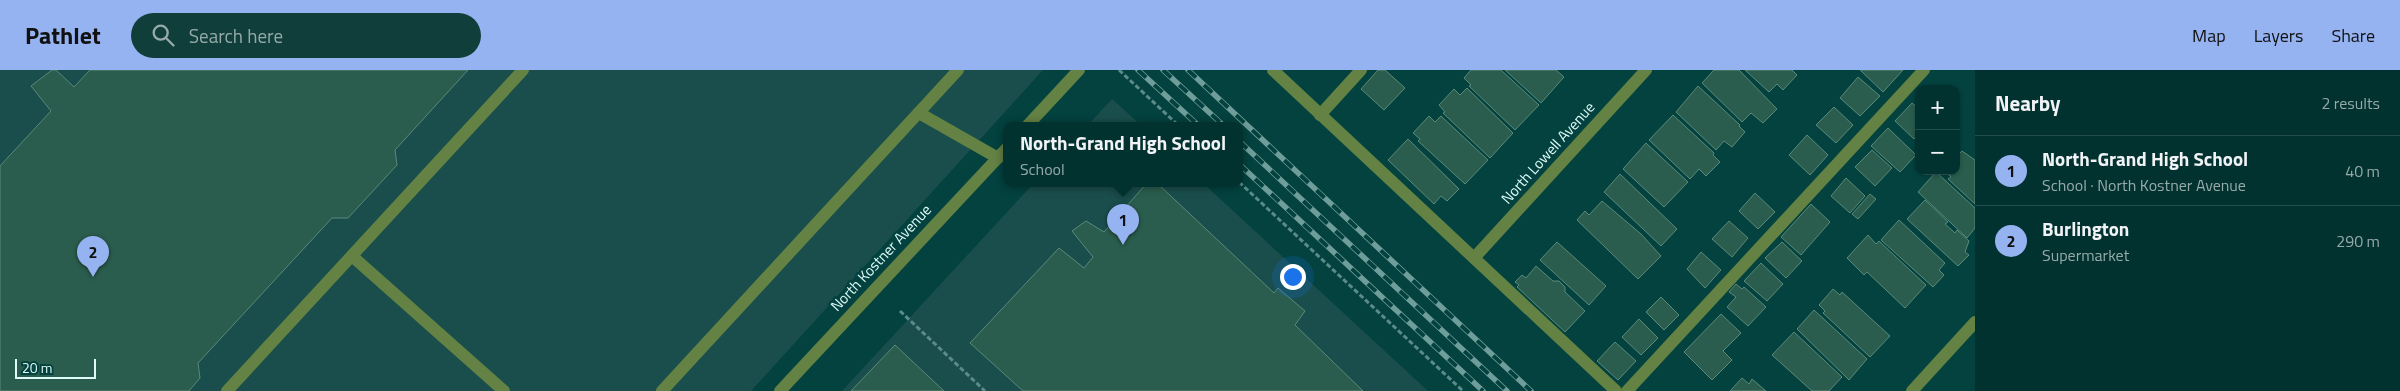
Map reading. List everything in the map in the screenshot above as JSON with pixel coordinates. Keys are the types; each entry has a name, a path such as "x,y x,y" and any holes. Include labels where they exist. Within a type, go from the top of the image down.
{"street":[{"path":"227,391 523,70"},
{"path":"662,391 958,70"},
{"path":"1031,122 1079,70"},
{"path":"1272,70 1616,391"},
{"path":"1320,114 1361,70"},
{"name":"North Lowell Avenue","path":"1474,258 1646,70"},
{"path":"1626,391 1924,70"},
{"path":"919,113 998,158"},
{"name":"North Kostner Avenue","path":"780,391 1003,152"},
{"path":"352,256 504,391"},
{"path":"1912,391 1975,322"}],"path":[{"path":"1119,70 1175,122"},
{"path":"1243,186 1463,391"},
{"path":"900,311 985,391"}],"shaded area":[{"path":"0,70 1043,70 751,391 0,391"},
{"path":"1112,99 1138,122 1091,122"},
{"path":"1030,187 1207,187 1428,391 842,391"}],"building":[{"path":"52,70 56,70 74,87 90,70 468,70 395,150 397,165 348,218 332,218 198,363 200,378 189,391 0,391 0,166 51,111 31,86"},
{"path":"1378,70 1385,70 1405,88 1384,110 1361,89"},
{"path":"1471,70 1501,70 1539,105 1515,130 1469,86 1471,85 1464,78"},
{"path":"1505,70 1556,70 1564,77 1541,103"},
{"path":"1714,70 1739,70 1777,109 1763,123 1751,113 1742,122 1702,83"},
{"path":"1745,70 1792,70 1797,75 1783,90 1777,84 1769,92"},
{"path":"1860,70 1903,70 1883,92"},
{"path":"1858,77 1880,96 1860,116 1840,98"},
{"path":"1698,86 1740,125 1745,132 1732,147 1724,141 1716,150 1676,112"},
{"path":"1467,88 1513,133 1490,158 1443,113 1445,112 1439,105 1454,89 1460,95"},
{"path":"1912,103 1915,106 1915,138 1914,139 1895,121"},
{"path":"1834,107 1853,125 1836,143 1816,125"},
{"path":"1673,115 1714,153 1713,155 1720,162 1706,176 1699,169 1690,179 1649,140"},
{"path":"1429,116 1435,122 1441,116 1488,160 1465,184 1418,141 1420,139 1413,133"},
{"path":"1888,128 1915,156 1900,172 1871,146"},
{"path":"1807,135 1828,155 1810,175 1789,155"},
{"path":"1408,139 1459,189 1447,201 1441,196 1434,204 1388,160"},
{"path":"1646,143 1688,182 1664,207 1623,169"},
{"path":"1872,150 1892,168 1875,186 1855,167"},
{"path":"1962,151 1975,160 1975,204 1948,179 1951,177 1949,175 1960,175 1960,153"},
{"path":"1620,174 1677,229 1661,246 1604,192"},
{"path":"1933,175 1939,175 1975,208 1975,228 1967,238 1918,192"},
{"path":"1846,178 1865,196 1850,213 1831,196"},
{"path":"1143,187 1161,187 1274,293 1278,288 1305,311 1295,325 1363,391 1023,391 970,343 1059,248 1084,268 1093,257 1072,231 1086,221 1104,232"},
{"path":"1755,193 1775,212 1758,229 1739,211"},
{"path":"1870,194 1876,199 1858,219 1852,214"},
{"path":"1925,200 1948,222 1945,224 1955,233 1957,230 1969,241 1965,252 1969,255 1958,266 1907,219"},
{"path":"1602,201 1641,234 1661,256 1638,279 1577,220 1585,211 1589,215"},
{"path":"1811,204 1830,222 1801,255 1781,237"},
{"path":"1899,220 1945,263 1939,270 1944,275 1933,287 1881,240"},
{"path":"1729,221 1748,238 1732,257 1712,239"},
{"path":"1868,235 1876,244 1879,241 1926,285 1905,308 1867,272 1864,275 1847,258"},
{"path":"1557,242 1606,286 1589,305 1540,260"},
{"path":"1782,242 1802,261 1786,278 1765,258"},
{"path":"1701,252 1721,270 1705,288 1687,269"},
{"path":"1761,263 1783,284 1767,301 1744,281"},
{"path":"1536,266 1553,281 1559,281 1565,287 1565,292 1585,311 1565,332 1517,287 1519,285 1515,282 1522,275 1526,278"},
{"path":"1736,284 1742,289 1744,287 1766,307 1748,326 1727,307 1736,297 1729,292"},
{"path":"1833,289 1840,295 1842,292 1890,336 1870,357 1823,313 1825,311 1819,305"},
{"path":"1661,297 1679,315 1664,330 1646,312"},
{"path":"1814,310 1867,359 1849,380 1797,329"},
{"path":"1721,314 1741,333 1723,351 1732,360 1712,380 1684,352"},
{"path":"1639,319 1658,338 1641,355 1622,337"},
{"path":"1794,332 1842,377 1829,391 1812,391 1772,355"},
{"path":"1615,342 1636,361 1618,380 1597,361"},
{"path":"895,345 944,391 851,391"},
{"path":"1742,378 1749,384 1752,379 1766,391 1730,391"}],"railway":[{"path":"1138,70 1195,122"},
{"path":"1163,70 1220,122"},
{"path":"1188,70 1531,391"},
{"path":"1243,145 1507,391"},
{"path":"1243,168 1483,391"}],"place":[{"name":"North-Grand High School","path":"1123,245"},
{"name":"Burlington","path":"93,277"}]}
